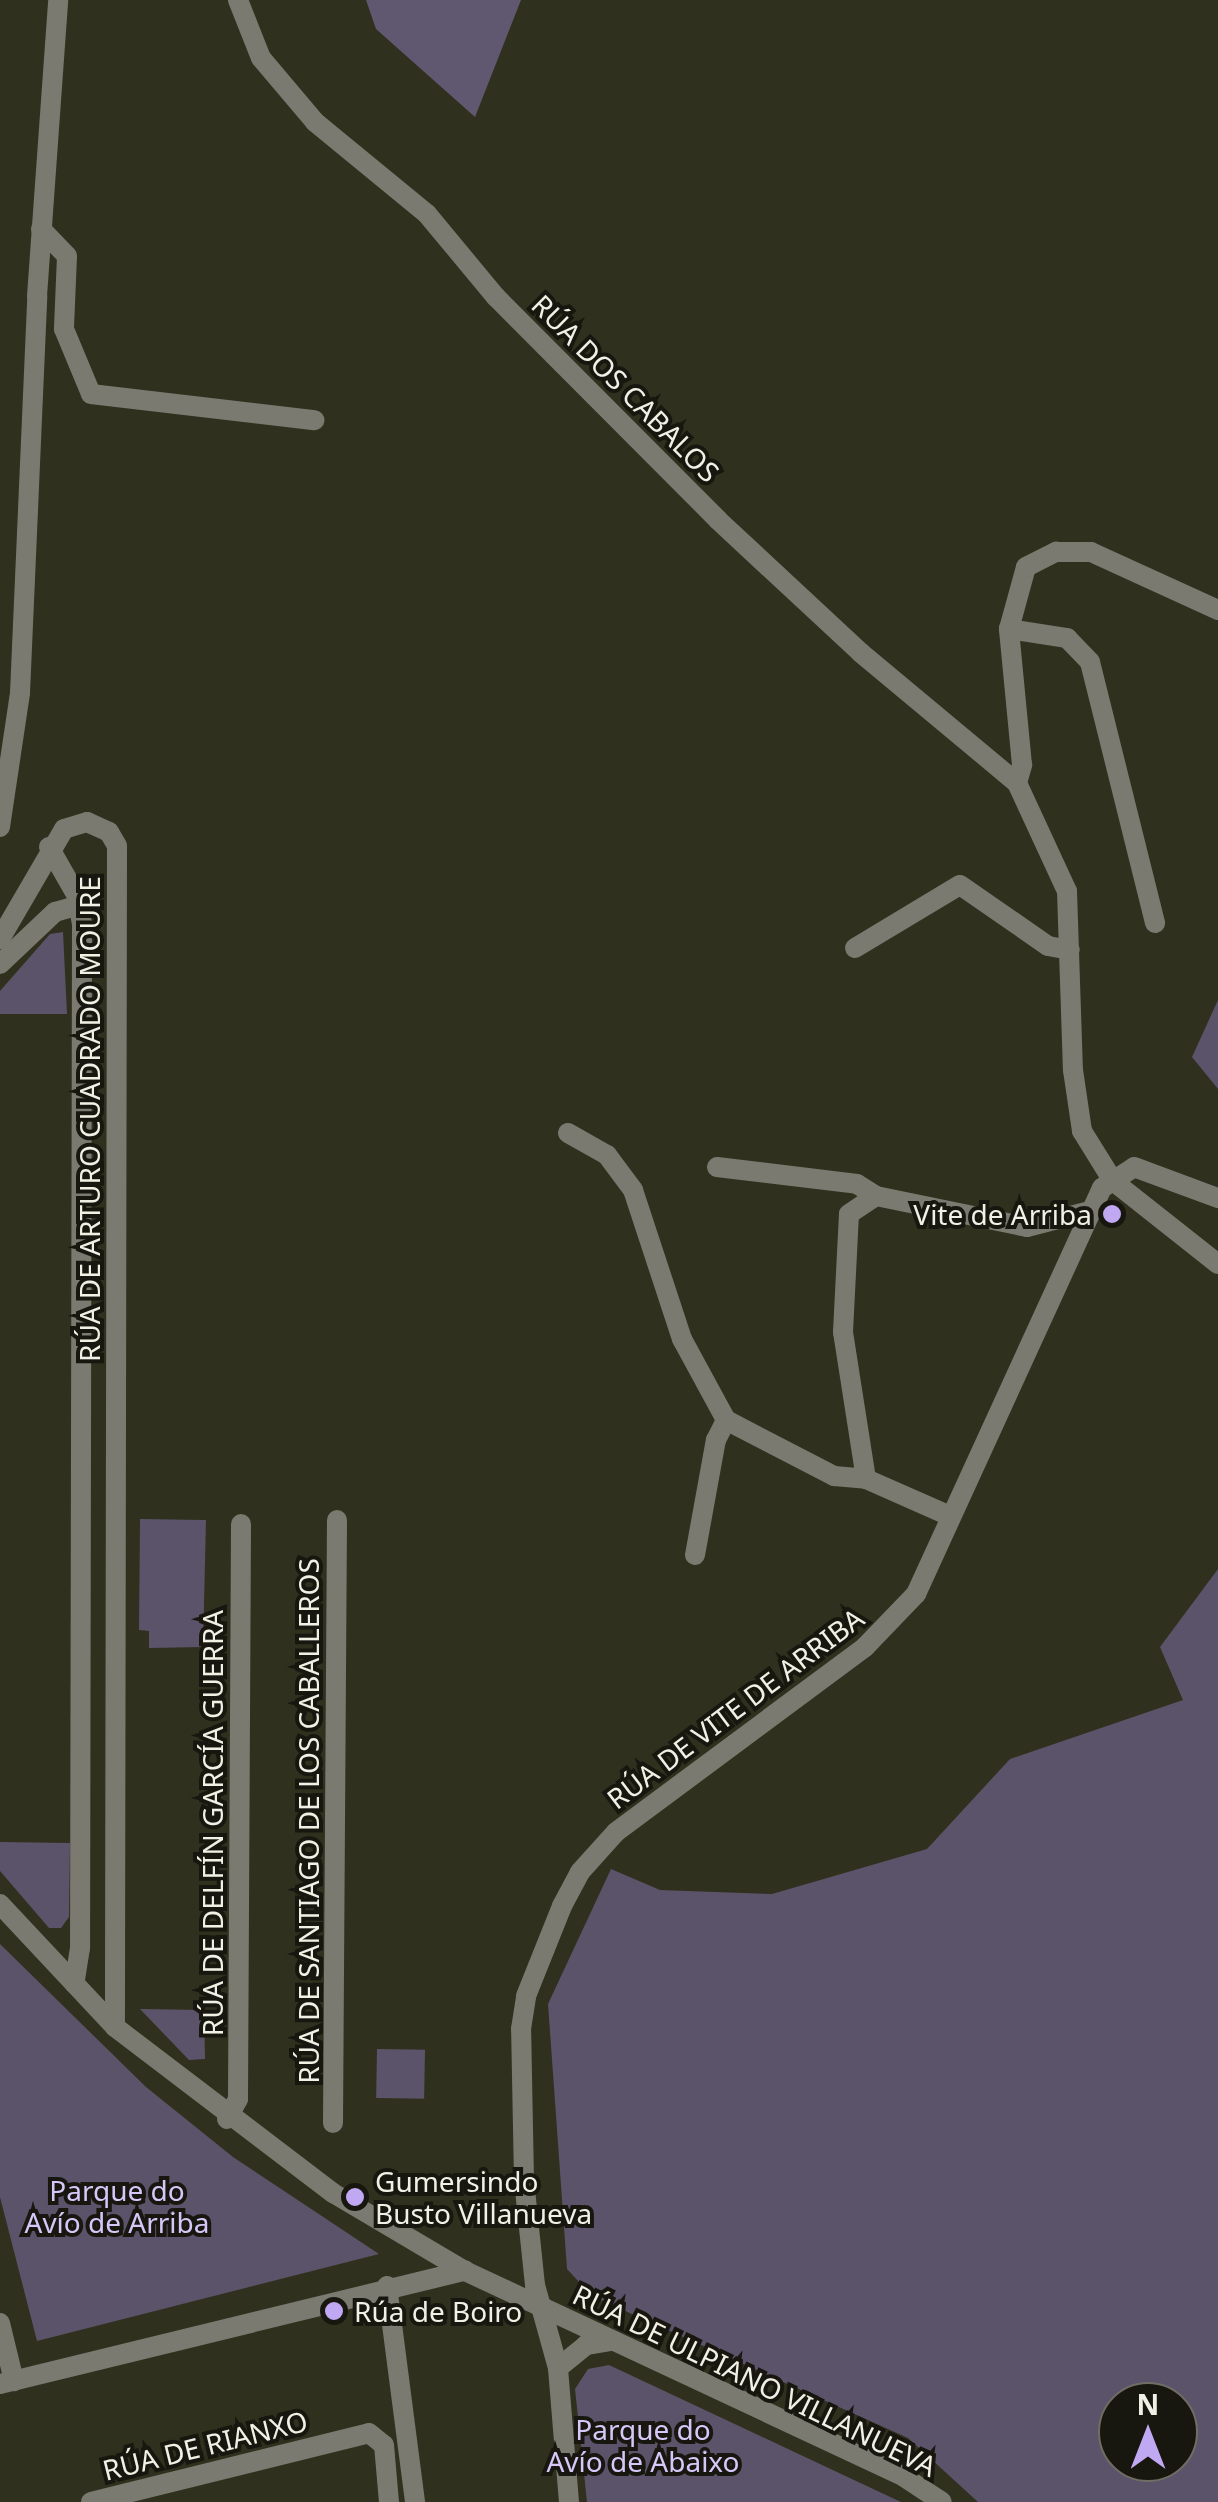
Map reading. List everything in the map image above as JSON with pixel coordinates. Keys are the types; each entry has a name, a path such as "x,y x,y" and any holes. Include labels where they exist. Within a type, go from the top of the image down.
{"street":[{"path":"0,827 20,692 41,229 58,0"},
{"name":"RÚA DOS CABALOS","path":"238,0 261,58 316,122 426,214 496,297 730,531 941,723 1016,783 1065,880 1082,1131 1113,1181 1218,1264"},
{"path":"41,229 67,256 64,329 91,394 314,420"},
{"path":"1016,783 1022,765 1009,629 1026,567 1071,550 1107,556 1218,610"},
{"path":"1009,629 1067,638 1090,662 1155,923"},
{"name":"RÚA DE ARTURO CUADRADO MOURE","path":"74,1984 80,1948 79,905 49,847 80,822 103,828 117,846 115,2027"},
{"path":"0,939 49,847"},
{"path":"855,948 960,884 1048,946 1070,950"},
{"path":"0,964 55,912 79,905"},
{"path":"568,1133 607,1156 633,1190 682,1338 726,1420 834,1476 866,1479 950,1516"},
{"path":"716,1166 857,1184 876,1196 1027,1226 1086,1212"},
{"path":"1113,1181 1134,1168 1218,1198"},
{"name":"RÚA DE VITE DE ARRIBA","path":"569,2502 558,2368 544,2308 524,2180 521,2029 539,1961 571,1889 616,1832 891,1624 916,1594 1086,1212 1113,1181"},
{"path":"866,1479 849,1387 842,1290 849,1214 876,1196"},
{"path":"695,1556 716,1440 726,1420"},
{"name":"RÚA DE SANTIAGO DE LOS CABALLEROS","path":"333,2123 337,1520"},
{"name":"RÚA DE DELFÍN GARCÍA GUERRA","path":"228,2119 238,2099 241,1524"},
{"name":"RÚA DE ULPIANO VILLANUEVA","path":"0,1904 115,2027 228,2119 333,2194 465,2271 904,2477 942,2502"},
{"path":"0,2323 7,2383 386,2286 465,2271"},
{"path":"386,2286 415,2502"},
{"path":"558,2368 586,2344 612,2341"},
{"name":"RÚA DE RIANXO","path":"92,2502 332,2442 379,2436 389,2502"}],"green space":[{"path":"63,932 67,1014 0,1014 0,991 50,934"},
{"path":"1218,1000 1218,1089 1192,1057"},
{"path":"140,1519 206,1520 203,1647 149,1648 149,1631 139,1630"},
{"path":"1218,1569 1218,2502 978,2502 908,2438 592,2296 567,2269 548,2004 611,1869 660,1890 772,1894 927,1849 1010,1759 1183,1700 1160,1647"},
{"path":"0,1842 70,1843 69,1917 61,1928 49,1928 0,1871"},
{"name":"Parque do Avío de Arriba","path":"0,1944 146,2087 233,2157 379,2254 37,2341 0,2197"},
{"path":"140,2009 204,2010 205,2059 189,2060"},
{"path":"377,2049 425,2050 424,2099 376,2098"},
{"name":"Parque do Avío de Abaixo","path":"609,2365 901,2502 587,2502 575,2389 588,2369"}],"shaded area":[{"path":"366,0 521,0 475,117 376,29"}],"place":[{"name":"Vite de Arriba","path":"1112,1214"},
{"name":"Gumersindo Busto Villanueva","path":"355,2197"},
{"name":"Rúa de Boiro","path":"334,2311"}]}
